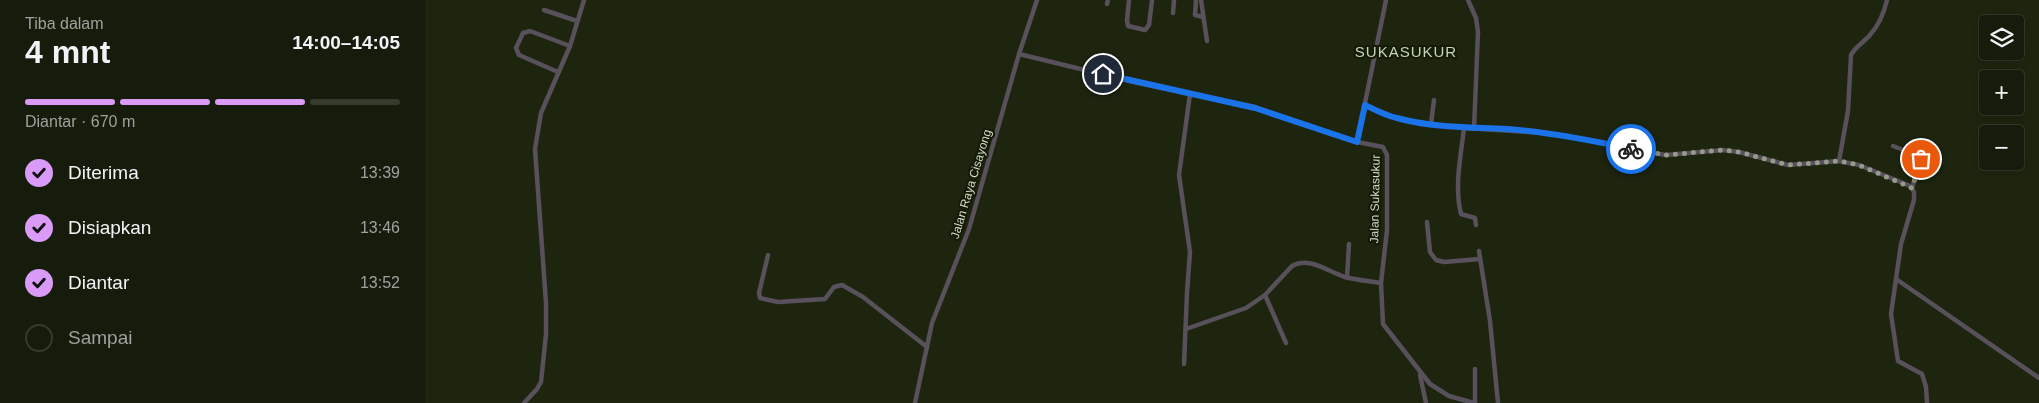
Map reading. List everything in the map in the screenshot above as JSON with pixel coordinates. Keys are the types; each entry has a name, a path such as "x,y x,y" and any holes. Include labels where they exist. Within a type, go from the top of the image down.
{"street":[{"path":"524,403 541,382 545,358 545,274 535,150 541,114 570,46 584,0"},
{"name":"Jalan Raya Cisayong","path":"915,403 927,347 941,298 969,229 1019,54 1037,0"},
{"path":"1129,0 1127,20 1129,26 1145,30 1149,25 1152,0"},
{"path":"1173,13 1174,0"},
{"path":"1196,0 1195,15 1203,17"},
{"path":"1201,0 1207,41"},
{"path":"1357,142 1386,0"},
{"path":"1468,0 1476,18 1478,32 1474,128"},
{"path":"1839,161 1848,111 1851,55 1853,50 1870,35 1879,23 1887,0"},
{"path":"544,10 577,21"},
{"path":"558,72 519,55 516,48 523,33 526,32 542,35 570,46"},
{"name":"Jalan Sukasukur","path":"1019,54 1255,108 1357,142 1379,145 1386,150 1387,230 1381,283 1383,324 1430,384 1457,401 1474,403"},
{"path":"1184,364 1191,252 1179,175 1190,94"},
{"path":"1431,124 1434,100"},
{"path":"1365,105 1396,118 1431,124 1545,133 1666,155 1723,150 1739,152 1788,165 1839,161 1859,165 1912,188"},
{"path":"1464,128 1459,168 1460,207 1463,215 1475,218 1476,225"},
{"path":"1893,146 1921,157 1912,188 1914,200 1901,244 1890,319 1895,338 1895,352 1901,364 1914,368 1925,377 1927,403"},
{"path":"1427,222 1430,252 1436,260 1444,262 1480,259"},
{"path":"1347,278 1349,244"},
{"path":"1479,251 1490,321 1498,403"},
{"path":"767,254 759,293 761,298 778,302 825,299 834,287 842,285 863,297 927,347"},
{"path":"1186,329 1236,313 1265,295 1292,266 1298,263 1314,264 1347,278 1381,283"},
{"path":"1896,279 2039,378"},
{"path":"1265,295 1286,343"},
{"path":"1474,403 1475,369"},
{"path":"1420,372 1426,403"}],"way so far":[{"path":"1631,149 1666,155 1723,150 1739,152 1788,165 1839,161 1873,170 1912,188 1921,159"}],"district":[{"name":"SUKASUKUR","path":"1406,52"}],"route":[{"path":"1103,74 1255,108 1357,142 1365,105 1396,118 1415,122 1464,128 1545,133 1631,149"}]}
